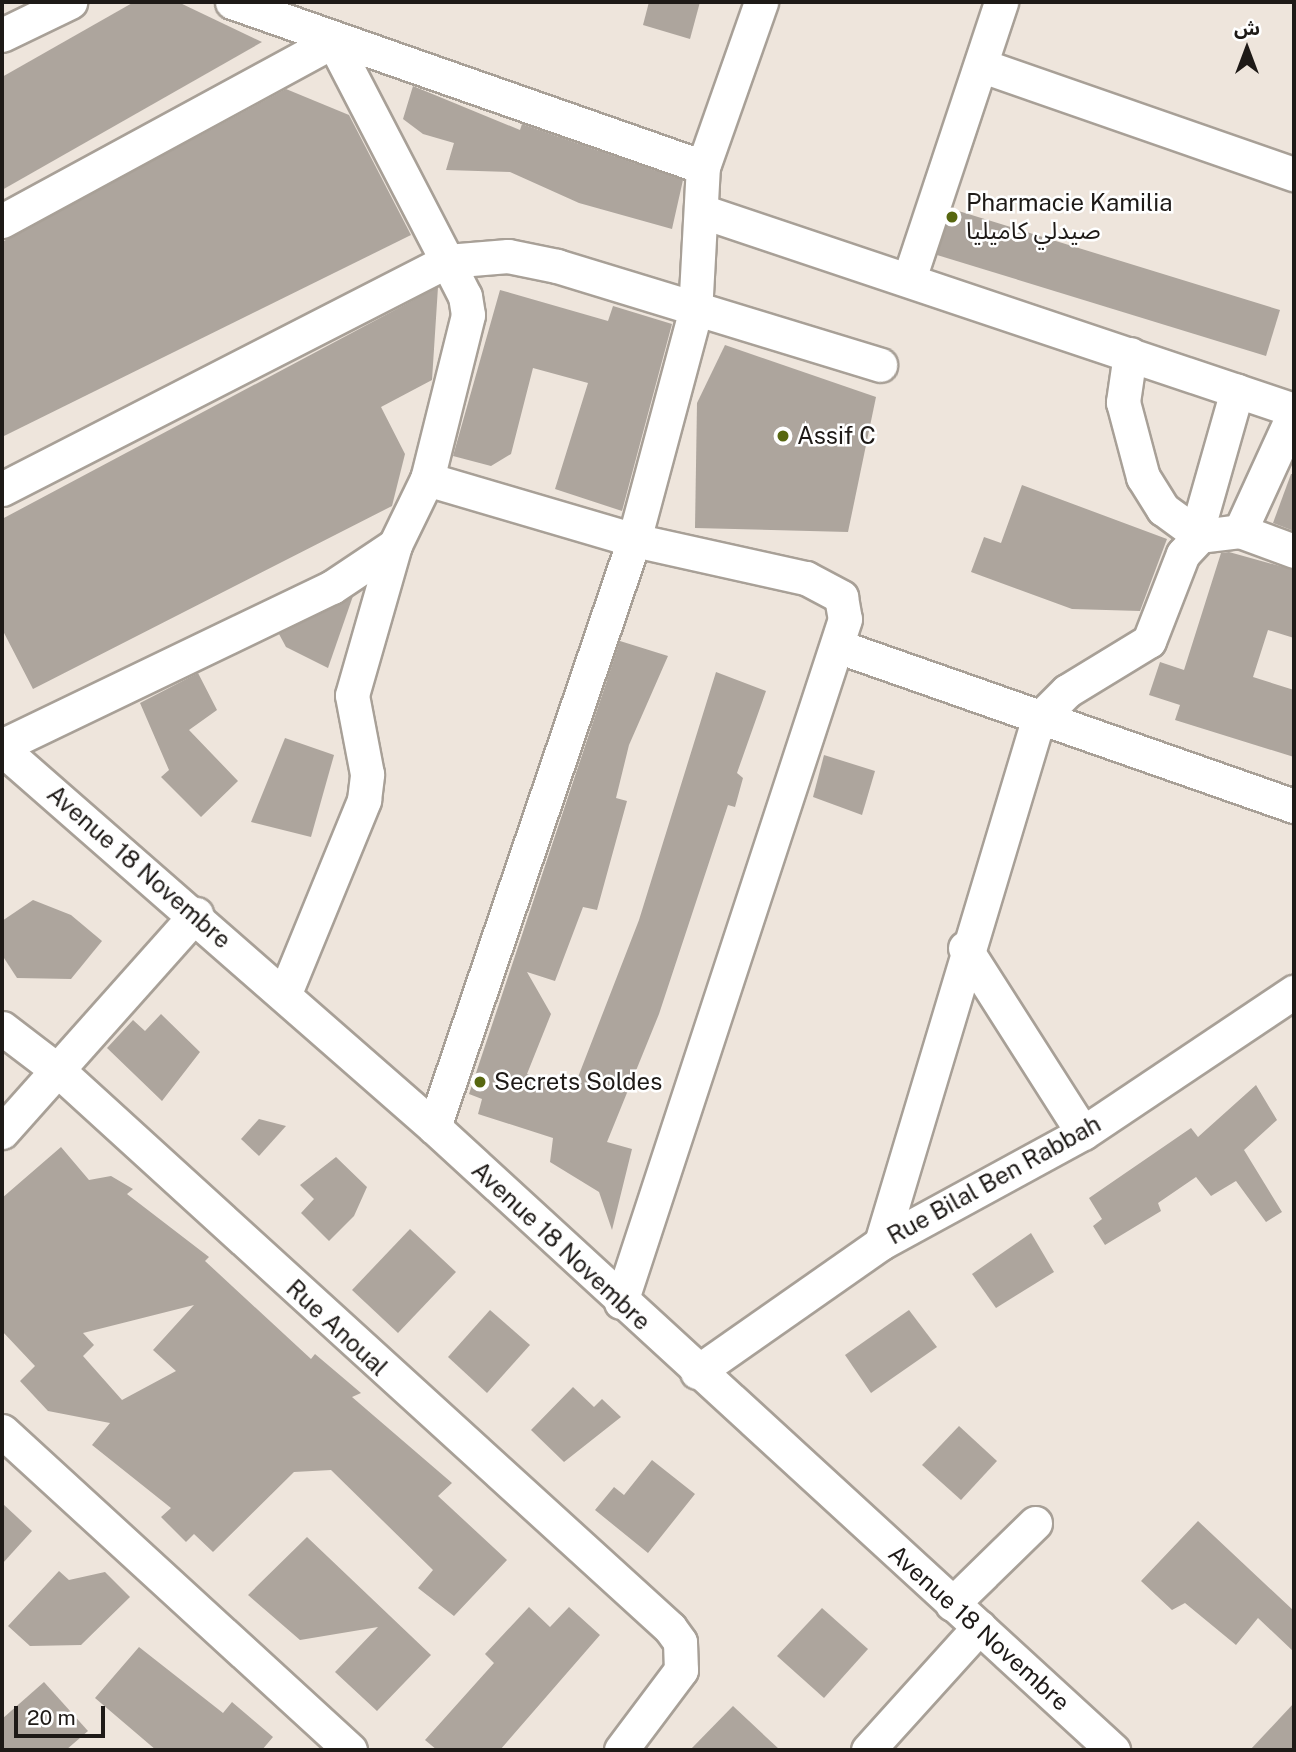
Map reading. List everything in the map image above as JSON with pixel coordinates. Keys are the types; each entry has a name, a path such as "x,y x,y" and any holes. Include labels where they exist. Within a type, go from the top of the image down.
{"street":[{"path":"232,2 333,41 703,167"},
{"path":"434,1127 634,540 695,313 703,167 761,2"},
{"path":"909,279 983,66 1001,2"},
{"path":"2,35 60,4"},
{"path":"2,220 333,41"},
{"path":"285,993 364,800 367,774 352,695 395,545 427,479 468,315 447,261 333,41"},
{"path":"983,66 1294,174"},
{"path":"701,211 909,279 1294,412 1240,531"},
{"path":"2,489 447,261 508,256 695,313 880,365"},
{"path":"1130,355 1123,402 1143,477 1163,509 1198,533 1240,531 1294,551"},
{"path":"881,1244 965,948 1038,720 1067,691 1149,640 1182,554 1198,533 1237,391"},
{"path":"427,479 634,540 824,586 841,597 845,619 621,1302"},
{"path":"2,748 332,587 395,545"},
{"path":"836,646 1038,720 1294,806"},
{"name":"Avenue 18 Novembre","path":"2,748 196,914 434,1127 697,1372 1113,1750"},
{"path":"2,1132 61,1073 196,914"},
{"path":"965,948 1083,1133"},
{"name":"Rue Bilal Ben Rabbah","path":"697,1372 881,1244 1083,1133 1294,992"},
{"name":"Rue Anoual","path":"3,1028 61,1073 670,1628 680,1642 681,1670 621,1750"},
{"path":"2,1431 350,1750"},
{"path":"952,1604 1035,1522"},
{"path":"868,1750 979,1627"}],"building":[{"path":"134,2 178,2 262,42 2,190 2,77"},
{"path":"649,2 700,2 690,39 643,25"},
{"path":"413,86 520,130 522,124 683,180 672,229 579,203 510,172 446,170 454,143 423,134 403,119"},
{"path":"286,89 349,115 411,235 2,437 2,242"},
{"path":"952,209 1280,310 1266,356 937,255"},
{"path":"438,287 432,380 381,407 405,454 392,506 33,689 2,629 2,519"},
{"path":"500,290 608,321 613,306 672,324 622,511 555,489 588,383 533,368 511,454 491,466 453,456"},
{"name":"Assif C","path":"725,345 876,397 848,532 695,528 697,403"},
{"path":"1291,474 1294,474 1294,531 1273,523"},
{"path":"1022,485 1167,539 1140,611 1072,609 971,572 984,537 1001,543"},
{"path":"1229,552 1294,570 1294,638 1268,630 1253,677 1294,690 1294,757 1175,720 1180,705 1149,695 1160,662 1184,670 1221,553"},
{"path":"353,596 328,668 286,647 279,634"},
{"path":"620,641 668,656 629,745 616,798 627,801 597,910 583,907 555,981 527,972 551,1014 527,1074 573,1090 639,920 716,672 766,691 737,773 743,778 735,807 728,805 659,1014 607,1142 632,1149 612,1230 599,1192 550,1162 553,1138 478,1114 482,1099 469,1094"},
{"path":"198,673 217,710 189,730 238,781 201,817 161,777 169,770 140,703"},
{"path":"285,738 334,755 311,837 251,822"},
{"path":"824,755 875,771 862,815 813,797"},
{"path":"33,900 71,915 102,941 71,979 17,978 2,955 2,921"},
{"path":"161,1014 200,1052 162,1101 107,1048 133,1020 145,1031"},
{"path":"1256,1085 1277,1120 1244,1150 1282,1212 1266,1222 1236,1181 1211,1196 1196,1177 1158,1203 1161,1211 1105,1245 1093,1226 1102,1219 1089,1198 1191,1128 1198,1137"},
{"path":"259,1119 286,1126 259,1156 241,1139"},
{"path":"61,1147 89,1180 111,1176 133,1189 127,1194 209,1257 205,1261 311,1359 315,1354 361,1393 352,1397 452,1483 438,1496 507,1560 454,1616 418,1588 433,1570 331,1470 294,1472 213,1552 194,1534 186,1542 161,1517 171,1508 92,1445 110,1423 48,1411 20,1381 35,1366 2,1331 2,1198","holes":["194,1305 153,1350 176,1371 122,1400 83,1356 94,1345 83,1333"]},
{"path":"336,1157 367,1187 354,1216 329,1241 301,1213 314,1199 300,1185"},
{"path":"410,1229 456,1272 398,1333 352,1290"},
{"path":"1031,1233 1054,1272 996,1308 972,1274"},
{"path":"490,1310 530,1345 487,1393 448,1357"},
{"path":"909,1310 937,1347 871,1393 845,1355"},
{"path":"573,1387 594,1407 602,1399 621,1417 564,1462 531,1430"},
{"path":"959,1426 997,1461 961,1500 922,1465"},
{"path":"652,1460 695,1494 648,1553 595,1510 614,1487 624,1495"},
{"path":"2,1503 32,1531 2,1564"},
{"path":"1198,1521 1294,1611 1294,1652 1258,1618 1236,1645 1185,1603 1172,1610 1141,1581"},
{"path":"307,1537 431,1655 377,1711 335,1672 378,1627 300,1640 248,1595"},
{"path":"59,1571 69,1580 105,1572 130,1597 81,1645 30,1646 8,1626"},
{"path":"529,1607 550,1627 569,1607 600,1635 500,1750 437,1750 425,1740 494,1663 485,1654"},
{"path":"822,1608 868,1649 824,1698 777,1656"},
{"path":"139,1647 223,1713 232,1702 273,1737 262,1750 156,1750 95,1698"},
{"path":"44,1682 88,1731 66,1750 2,1750 2,1719"},
{"path":"1294,1703 1294,1750 1250,1750"},
{"path":"733,1706 780,1750 690,1750"}],"place":[{"name":"Pharmacie Kamilia صيدلي كاميليا","path":"952,217"},
{"name":"Assif C","path":"783,436"},
{"name":"Secrets Soldes","path":"480,1082"}]}
